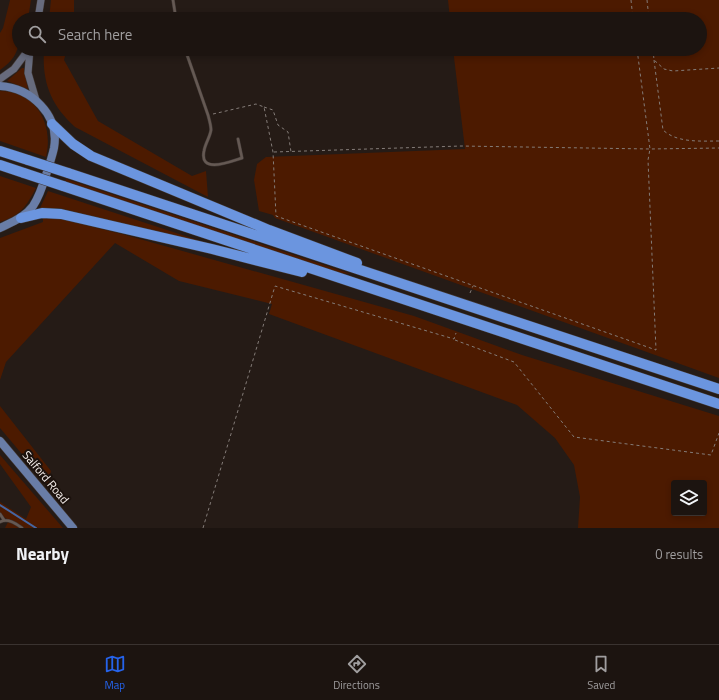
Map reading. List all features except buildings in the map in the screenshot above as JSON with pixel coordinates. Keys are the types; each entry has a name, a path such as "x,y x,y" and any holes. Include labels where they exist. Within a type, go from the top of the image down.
{"highway":[{"path":"52,124 72,144 91,156 262,227 342,256 433,295"},
{"path":"0,151 719,389"},
{"path":"0,165 719,404"},
{"path":"21,218 42,213 61,214 212,249 391,295"}],"main road":[{"path":"0,86 21,91 36,100 52,124 54,136 54,148 44,182 33,207 21,218 0,228"},
{"name":"Salford Road","path":"0,441 74,528"}],"street":[{"path":"39,12 41,0"},
{"path":"0,79 14,69 24,56"},
{"path":"29,56 28,73 36,100"}],"lane":[{"path":"174,0 175,12"},
{"path":"188,56 208,114 211,131 204,152 206,161 211,165 217,165 242,158 238,139"},
{"path":"0,514 4,520"},
{"path":"0,522 4,520 12,522 22,528"}],"path":[{"path":"631,0 632,12"},
{"path":"647,0 648,12"},
{"path":"264,107 273,152 276,216 656,350 648,160 650,149 638,56"},
{"path":"654,56 662,130 668,135 676,138 687,140 719,141"},
{"path":"654,60 668,71 673,72 719,68"},
{"path":"208,114 256,104 273,110 278,125 288,132 291,152"},
{"path":"273,152 461,146 650,149 719,148"},
{"path":"470,293 473,285"},
{"path":"203,528 275,286 454,339 514,362 574,437 711,455 719,433"},
{"path":"454,339 456,333"}],"shaded area":[{"path":"10,0 31,0 29,12 12,12 12,56 14,56 0,70 0,33 3,28"},
{"path":"51,0 74,0 74,12 50,12"},
{"path":"448,0 719,0 719,378 259,211 254,180 257,164 266,157 465,149 454,56 707,56 707,12 449,12"},
{"path":"44,56 65,56 64,60 98,121 192,176 206,171 208,197 75,127 59,110 49,92 44,72"},
{"path":"22,68 24,68 28,89 7,81"},
{"path":"0,91 13,92 24,97 40,112 47,133 48,145 46,157 0,141"},
{"path":"0,176 36,188 22,210 0,222"},
{"path":"66,179 351,274 340,273 65,181"},
{"path":"48,191 222,248 59,208 40,208"},
{"path":"43,217 52,217 122,234 414,316 522,355 719,416 719,528 578,528 580,497 574,465 555,438 517,405 269,314 272,304 179,281 115,243 6,362 0,380 0,238 43,222"},
{"path":"0,406 51,471 48,485 0,428"},
{"path":"0,455 63,528 5,528 9,520 0,515 0,502 26,519 31,507 0,464"}],"waterway":[{"path":"0,505 36,528"}]}
